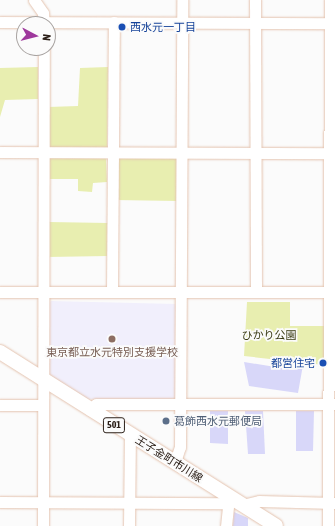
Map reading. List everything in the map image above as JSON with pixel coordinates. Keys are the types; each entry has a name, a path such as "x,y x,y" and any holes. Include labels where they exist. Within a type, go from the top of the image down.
{"main road":[{"name":"王子金町市川線","path":"0,352 174,462 228,500 242,505 276,526"}],"street":[{"path":"34,0 43,13 43,16"},
{"path":"174,462 180,447 182,0"},
{"path":"255,0 257,23 256,292"},
{"path":"328,526 332,503 332,23 330,0"},
{"path":"0,22 16,22"},
{"path":"112,292 114,22"},
{"path":"56,23 332,23"},
{"path":"43,526 44,56"},
{"path":"0,152 332,153"},
{"path":"0,292 332,292"},
{"path":"90,410 96,404 331,404"},
{"path":"0,405 43,405"},
{"path":"129,526 130,434"},
{"path":"0,502 228,500 226,526"},
{"path":"242,505 259,501 332,503"}],"shaded area":[{"name":"東京都立水元特別支援学校","path":"51,301 176,304 175,400 84,399 48,374 47,305"}],"green space":[{"path":"38,67 38,99 5,100 0,117 0,68"},
{"path":"108,67 107,150 49,148 48,107 78,106 80,68"},
{"path":"179,154 178,201 114,200 115,155"},
{"path":"52,155 106,157 107,182 93,183 92,192 78,191 78,179 48,179 48,158"},
{"path":"49,222 108,223 108,256 47,257"},
{"name":"ひかり公園","path":"247,302 290,302 290,326 324,326 324,365 244,356"}],"building":[{"path":"244,362 294,370 295,364 303,365 298,393 249,386"},
{"path":"210,411 228,411 228,444 210,443"},
{"path":"245,411 263,411 265,454 248,454"},
{"path":"296,411 314,411 313,451 296,451"},
{"path":"234,512 248,518 248,526 233,526"}],"place":[{"name":"西水元一丁目","path":"122,27"},
{"name":"東京都立水元特別支援学校","path":"112,339"},
{"name":"都営住宅","path":"323,363"},
{"name":"葛飾西水元郵便局","path":"166,421"}]}
